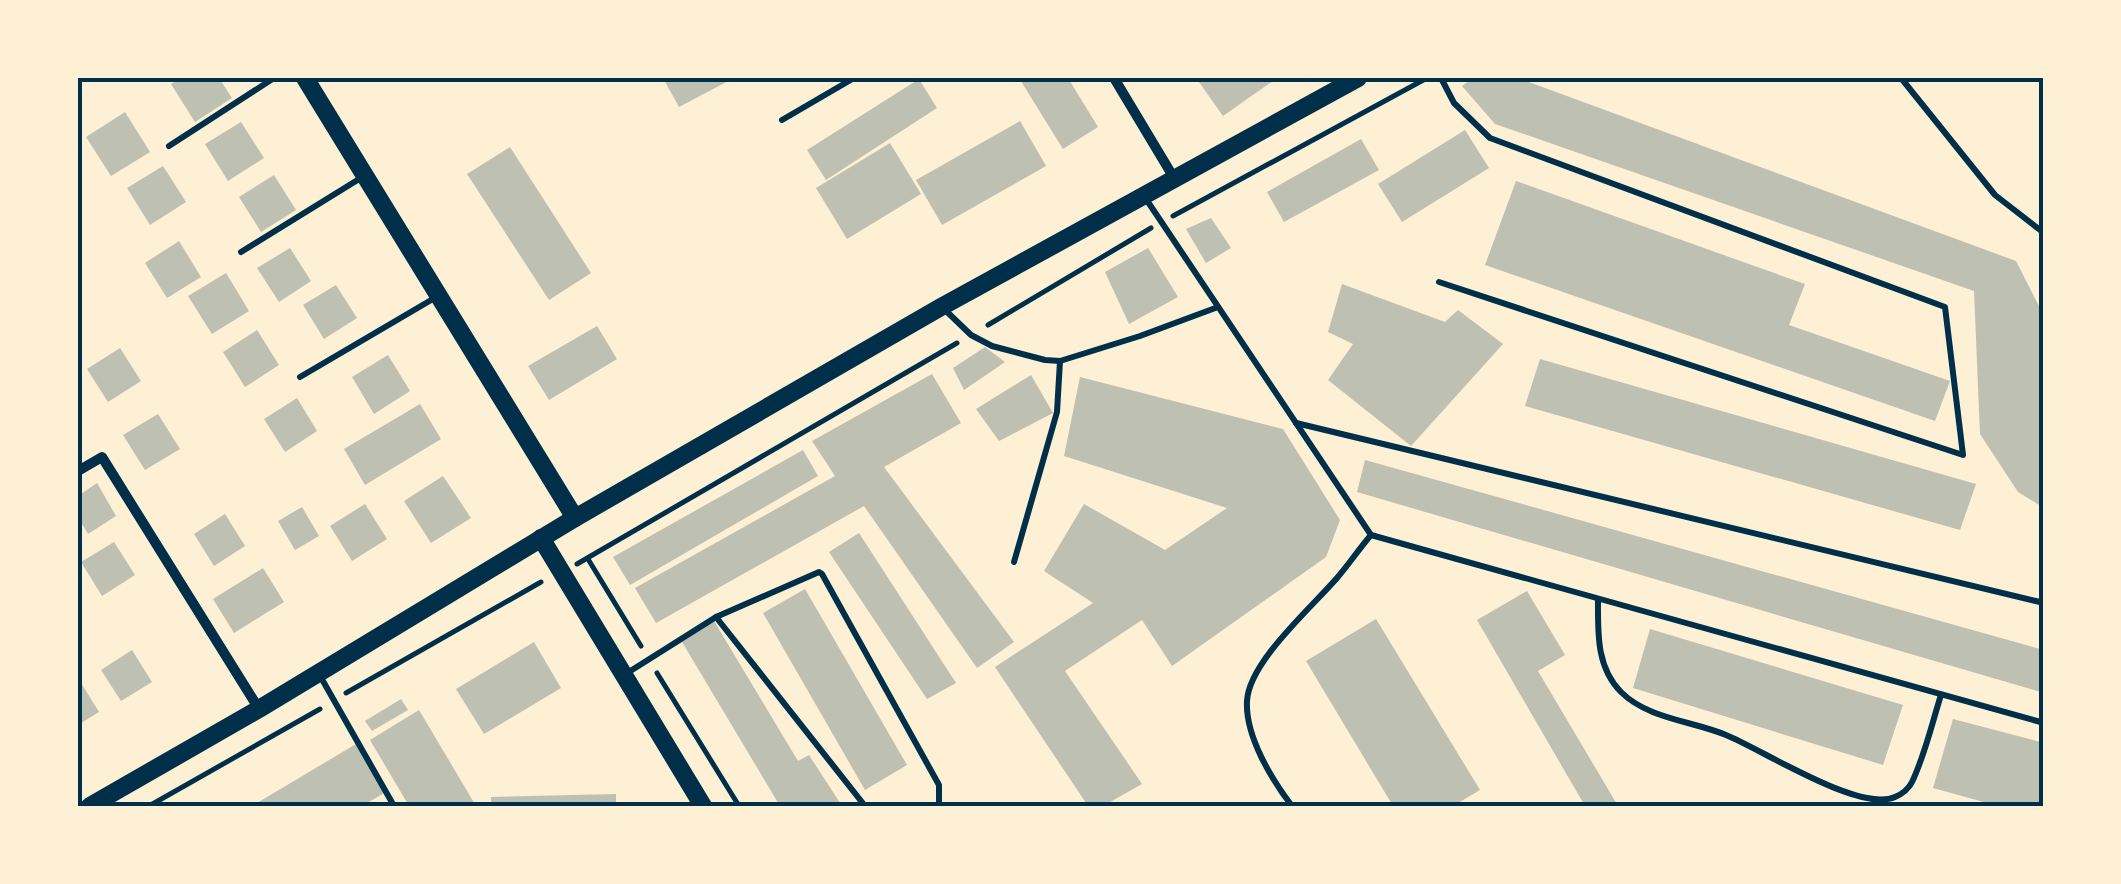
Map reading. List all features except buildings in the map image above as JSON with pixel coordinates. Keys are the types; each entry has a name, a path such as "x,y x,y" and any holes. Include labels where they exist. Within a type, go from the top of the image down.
{"street":[{"path":"304,78 575,518"},
{"path":"1114,78 1174,178"},
{"path":"90,806 259,709 540,538 941,306 1358,78"},
{"path":"78,472 102,457 259,709"},
{"path":"540,538 703,806"}],"lane":[{"path":"169,146 274,78"},
{"path":"782,120 854,78"},
{"path":"1438,282 1963,456 1945,306 1490,138 1454,103 1441,78"},
{"path":"1901,78 1995,194 2044,233"},
{"path":"240,252 364,175"},
{"path":"1144,195 1371,535 2044,724"},
{"path":"300,377 439,296"},
{"path":"941,306 971,335 992,346 1060,361 1218,307"},
{"path":"1014,562 1057,412 1060,361"},
{"path":"1296,423 2044,604"},
{"path":"1292,806 1263,763 1251,727 1246,703 1251,680 1371,535"},
{"path":"623,676 716,617 815,572 822,574 939,785 939,806"},
{"path":"1598,599 1598,644 1606,668 1619,690 1640,707 1728,736 1800,773 1872,800 1893,802 1910,786 1942,695"},
{"path":"716,617 864,806"},
{"path":"318,673 394,806"}],"path":[{"path":"148,806 560,571 588,559 1161,222 1427,78"},
{"path":"588,559 738,806"}]}
